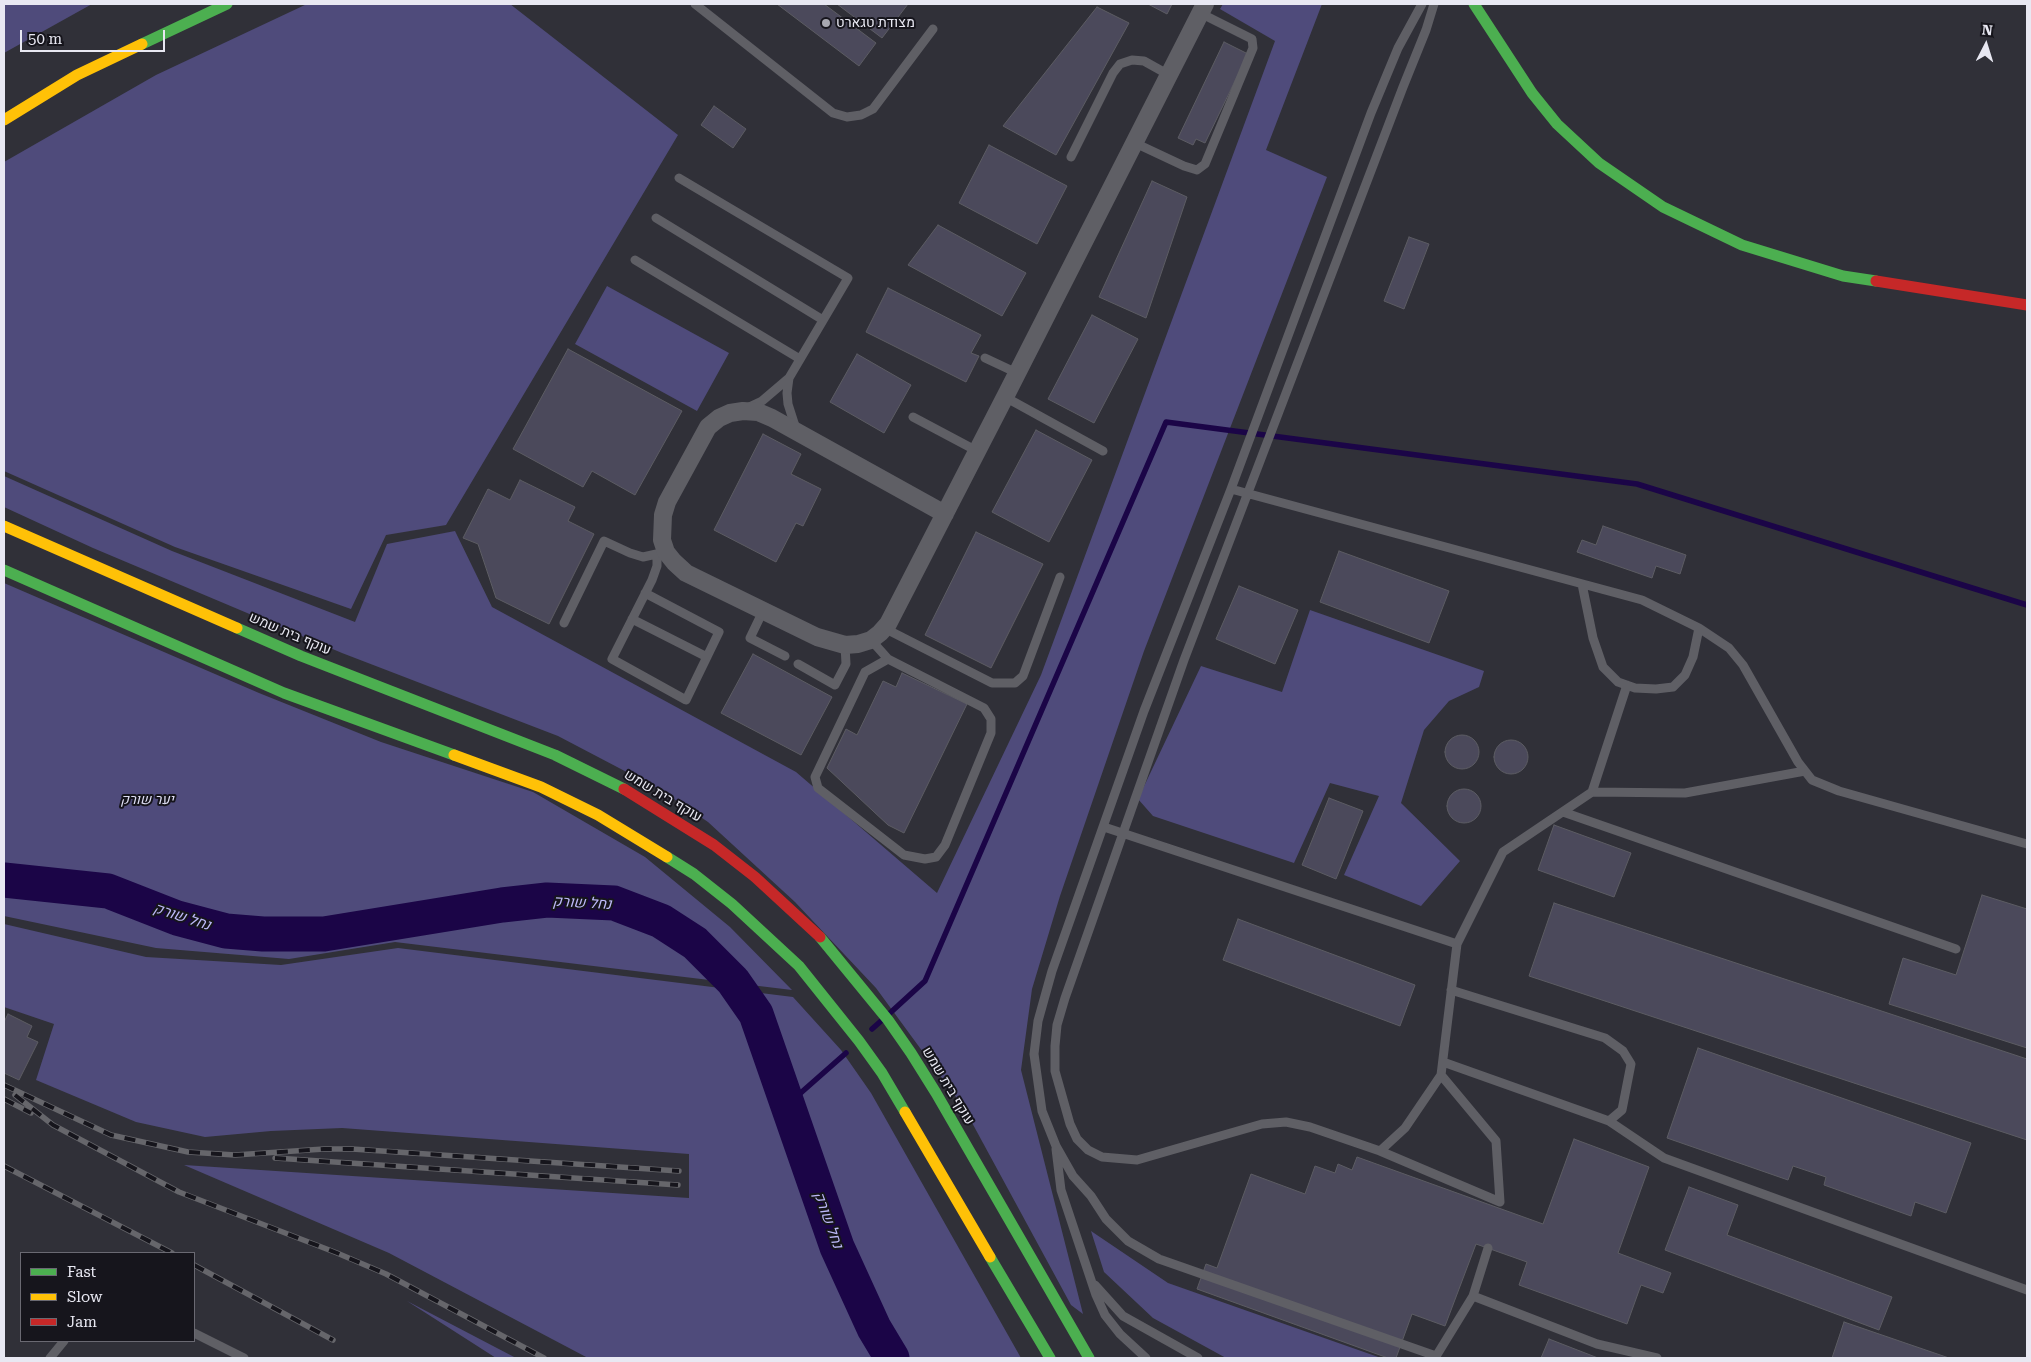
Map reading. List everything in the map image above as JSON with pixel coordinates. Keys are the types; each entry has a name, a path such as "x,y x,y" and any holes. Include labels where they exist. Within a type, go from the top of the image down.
{"main road":[{"path":"4,120 77,75 227,4"},
{"path":"1474,4 1532,93 1557,124 1599,163 1663,207 1742,245 1843,276 2027,305"},
{"name":"עוקף בית שמש","path":"4,526 301,656 555,755 614,783 714,846 755,877 825,942 888,1020 911,1053 1089,1358"},
{"path":"4,570 284,692 541,787 598,814 694,874 732,904 799,966 882,1072 1050,1358"}],"street":[{"path":"945,514 798,432 758,412 743,411 730,413 719,418 708,427 667,502 663,515 662,553 686,573 817,637 844,645 858,644 877,634 888,624 945,514 977,451 1005,398 1203,8"}],"lane":[{"path":"695,4 833,113 847,117 873,109 933,29"},
{"path":"1422,4 1398,48 1371,113 1231,489 1144,711 1052,971 1038,1021 1034,1054 1042,1112 1056,1146 1073,1176 1091,1196 1106,1219 1128,1241 1159,1259 1436,1357 1473,1296 1488,1248"},
{"path":"1434,4 1426,30 1184,660 1065,998 1057,1025 1055,1071 1070,1124 1077,1139 1088,1150 1102,1157 1137,1160 1262,1124 1286,1122 1310,1126 1380,1151 1500,1202 1496,1142 1441,1075"},
{"path":"1134,143 1197,170 1205,164 1253,48 1252,39 1203,8"},
{"path":"1071,157 1113,73 1120,64 1132,60 1144,60 1169,75"},
{"path":"679,178 848,278 789,378 762,401 743,411"},
{"path":"656,218 823,320"},
{"path":"635,260 800,360"},
{"path":"986,358 1017,373"},
{"path":"789,378 788,404 798,432"},
{"path":"1005,398 1103,451"},
{"path":"913,417 977,451"},
{"path":"1231,489 1642,600 1699,628 1729,648 1743,665 1798,762 1812,780 1839,791 2027,844"},
{"path":"564,623 604,541 643,557 662,553"},
{"path":"645,593 719,632 686,700 612,658 645,593 662,553"},
{"path":"877,634 992,683 1015,683 1023,676 1060,577"},
{"path":"1582,584 1593,638 1603,668 1618,682 1634,688 1656,689 1673,687 1685,675 1693,657 1699,628"},
{"path":"763,611 750,638 784,656"},
{"path":"632,619 707,658"},
{"path":"877,634 888,660 984,708 991,718 991,733 945,845 936,857 925,859 904,855 818,788 815,777 865,672 888,660"},
{"path":"798,664 835,685 846,664 844,645"},
{"path":"1592,792 1627,685"},
{"path":"1380,1151 1405,1128 1441,1075 1457,944 1504,852 1592,792 1685,794 1805,771"},
{"path":"1563,812 1956,948"},
{"path":"1104,827 1457,944"},
{"path":"1451,990 1605,1038 1624,1051 1630,1064 1622,1110 1608,1121"},
{"path":"1443,1062 1608,1121 1664,1158 2027,1290"},
{"path":"1056,1146 1061,1190 1091,1281 1105,1315 1120,1334 1146,1358"},
{"path":"1091,1281 1123,1316 1198,1358"},
{"path":"1473,1296 1597,1344 1657,1358"},
{"path":"195,1334 244,1358"},
{"path":"50,1358 63,1342"}],"green space":[{"path":"4,4 92,4 4,53"},
{"path":"307,4 510,4 678,135 446,525 386,535 351,609 175,547 4,471 4,162 156,75"},
{"path":"1223,4 1322,4 1266,150 1327,177 1144,651 1060,896 1032,989 1021,1070 1083,1314 1071,1305 964,1108 876,988 795,902 708,822 659,789 558,736 342,653 93,548 4,507 4,476 172,551 355,622 387,544 455,531 492,607 796,772 937,893 1041,675 1275,41 1220,9"},
{"path":"607,286 729,353 697,411 575,344"},
{"name":"יער שורק","path":"4,583 259,693 381,742 533,792 645,857 730,927 792,990 395,942 289,959 156,948 4,916"},
{"path":"1310,610 1484,671 1479,687 1449,701 1424,730 1401,803 1460,861 1421,906 1344,875 1379,796 1330,783 1294,863 1153,816 1138,799 1201,666 1282,692"},
{"path":"4,924 146,957 281,965 398,948 793,997 841,1050 871,1093 1021,1358 588,1358 389,1253 184,1165 689,1198 689,1154 342,1128 271,1131 205,1137 136,1122 36,1080 54,1024 4,1007"},
{"path":"1091,1231 1168,1283 1381,1358 1226,1358 1153,1318 1104,1272"},
{"path":"407,1301 516,1358 496,1358"}],"building":[{"name":"מצודת טגארט","path":"777,4 824,4 876,43 859,66"},
{"name":"מצודת טגארט","path":"837,4 908,4 882,38"},
{"path":"1148,4 1172,4 1167,14"},
{"path":"1097,7 1129,23 1056,155 1003,126"},
{"path":"1224,42 1248,54 1205,143 1196,139 1193,145 1178,138"},
{"path":"714,106 746,129 733,148 701,125"},
{"path":"989,145 1067,186 1037,244 959,203"},
{"path":"1152,181 1187,197 1146,318 1099,297"},
{"path":"938,225 1026,273 1002,316 908,265"},
{"path":"1409,237 1429,244 1404,309 1384,301"},
{"path":"888,288 981,335 971,353 979,356 966,382 866,332"},
{"path":"1092,315 1138,339 1094,423 1048,399"},
{"path":"568,349 682,411 635,495 592,471 583,487 513,449"},
{"path":"857,354 911,385 884,433 830,402"},
{"path":"1036,430 1092,460 1049,542 992,512"},
{"path":"763,434 801,454 791,474 821,489 803,526 796,523 776,562 714,530"},
{"path":"520,480 575,507 568,521 594,534 549,624 496,598 478,544 463,538 488,489 510,500"},
{"path":"1603,526 1686,555 1680,574 1656,566 1652,578 1577,552 1582,540 1596,545"},
{"path":"976,532 1043,564 991,668 925,635"},
{"path":"1339,551 1449,591 1429,643 1320,602"},
{"path":"1239,586 1298,610 1275,664 1216,639"},
{"path":"753,654 832,697 801,755 721,713"},
{"path":"902,673 967,704 904,833 888,825 827,768 846,729 857,735 883,681 896,687"},
{"path":"1462,735 1469,736 1474,740 1478,745 1478,759 1474,764 1469,768 1462,769 1455,768 1450,764 1446,759 1445,752 1446,745 1450,740 1455,736"},
{"path":"1511,740 1518,741 1523,745 1527,750 1527,764 1523,769 1518,773 1511,774 1504,773 1499,769 1495,764 1494,757 1495,750 1499,745 1504,741"},
{"path":"1464,789 1471,790 1476,794 1480,799 1480,813 1476,818 1471,822 1464,823 1457,822 1452,818 1448,813 1447,806 1448,799 1452,794 1457,790"},
{"path":"1329,798 1363,811 1336,879 1302,865"},
{"path":"1554,825 1631,853 1614,897 1538,870"},
{"path":"1982,895 2027,909 2027,1048 1889,1004 1903,958 1956,975"},
{"path":"1554,903 2027,1059 2027,1140 1529,976"},
{"path":"1238,919 1415,985 1400,1026 1223,960"},
{"path":"8,1014 32,1026 27,1037 38,1042 19,1080 4,1073 4,1022"},
{"path":"1698,1048 1971,1143 1946,1213 1915,1202 1911,1216 1824,1185 1826,1177 1793,1166 1788,1180 1667,1138"},
{"path":"1574,1139 1649,1167 1618,1253 1671,1273 1663,1293 1641,1285 1627,1324 1519,1285 1527,1262 1476,1244 1445,1326 1412,1314 1396,1358 1388,1358 1197,1289 1206,1264 1217,1268 1251,1174 1305,1194 1315,1166 1335,1173 1338,1164 1352,1170 1357,1157 1543,1224"},
{"path":"1689,1187 1738,1205 1727,1235 1892,1297 1879,1330 1665,1250"},
{"path":"1844,1322 1949,1358 1832,1358"},
{"path":"1549,1339 1598,1358 1541,1358"}],"waterway":[{"path":"890,1013 925,981 1166,422 1637,484 2027,605"},
{"name":"נחל שורק","path":"4,880 108,891 177,918 226,931 263,934 324,934 502,905 547,900 614,903 661,921 695,943 733,981 756,1014 837,1247 874,1328 892,1358"},
{"path":"872,1029 881,1021"},
{"path":"787,1105 846,1053"}],"railway":[{"path":"4,1085 111,1135 188,1152 235,1155 352,1149 679,1171"},
{"path":"15,1095 53,1125 179,1192 386,1274 544,1358"},
{"path":"4,1099 31,1113"},
{"path":"275,1158 678,1185"},
{"path":"4,1166 170,1252"},
{"path":"195,1266 333,1340"}],"traffic: fast":[{"path":"142,44 227,4"},
{"path":"1474,4 1532,93 1557,124 1599,163 1663,207 1742,245 1843,276 1876,281"},
{"path":"4,570 284,693 454,755"},
{"path":"237,628 301,656 555,755 624,789"},
{"path":"667,857 694,874 732,904 799,966 859,1041 882,1073 905,1112"},
{"path":"820,937 888,1020 911,1053 1089,1358"},
{"path":"990,1257 1050,1358"}],"traffic: slow":[{"path":"4,120 77,75 142,44"},
{"path":"4,526 237,628"},
{"path":"454,755 541,787 598,815 667,857"},
{"path":"905,1112 990,1257"}],"traffic: jam":[{"path":"1876,281 2027,305"},
{"path":"624,789 714,845 755,877 820,937"}],"place":[{"name":"מצודת טגארט","path":"826,23"}]}
